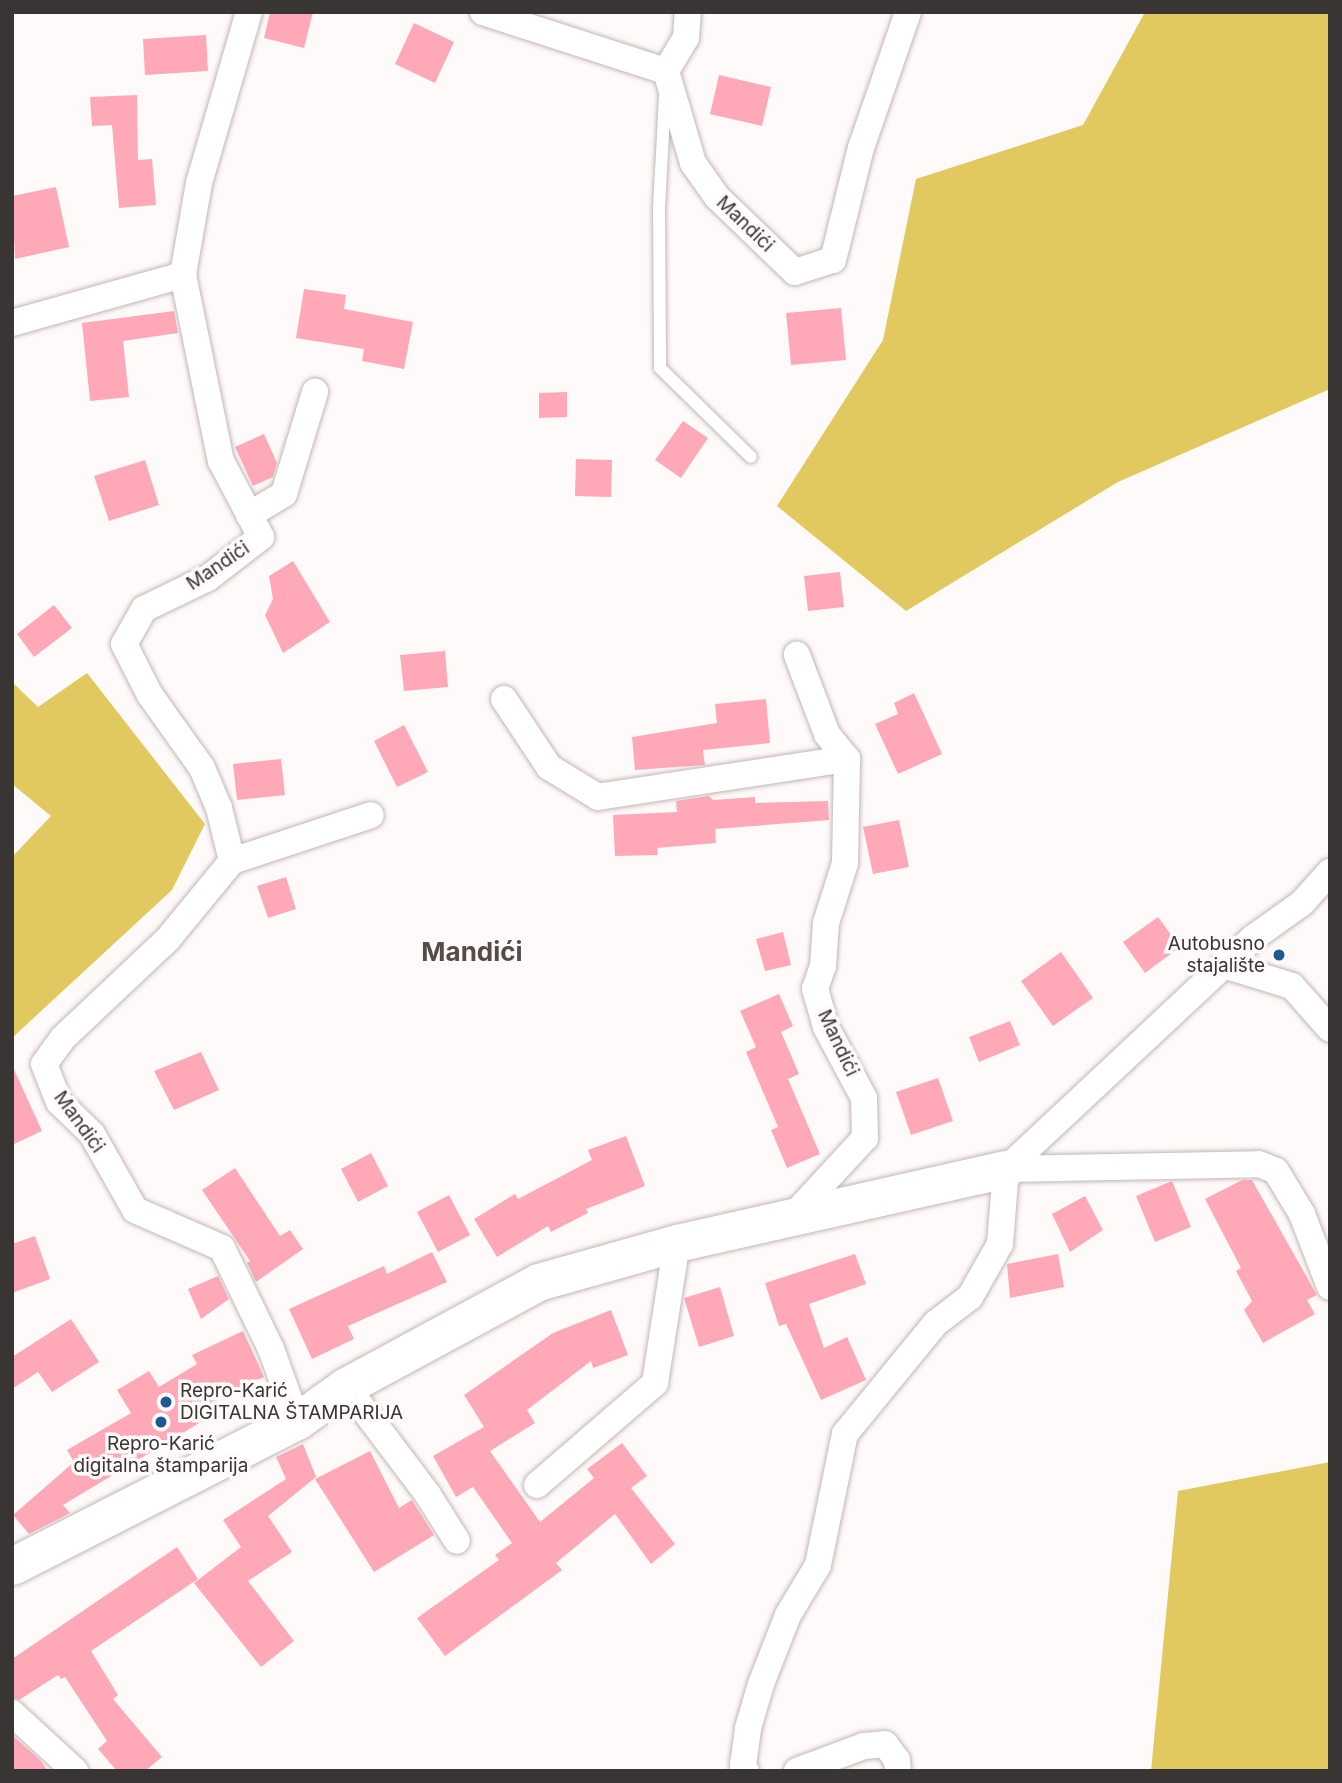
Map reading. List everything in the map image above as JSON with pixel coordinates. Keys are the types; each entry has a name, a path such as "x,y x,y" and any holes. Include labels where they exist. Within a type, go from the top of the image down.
{"street":[{"name":"Mandići","path":"249,12 199,183 183,275 221,461 261,537 208,578 144,609 124,644 150,695 202,768 219,808 232,861 168,939 63,1038 44,1064 59,1102 92,1134 135,1210 222,1248 271,1349 297,1422"},
{"path":"483,12 666,71 686,38 688,12"},
{"name":"Mandići","path":"666,71 693,163 717,197 795,272 833,260 861,148 908,12"},
{"path":"12,323 183,275"},
{"name":"Mandići","path":"248,515 284,494 315,391"},
{"path":"504,699 549,767 598,797 847,759 827,734 797,655"},
{"name":"Mandići","path":"792,1217 865,1138 864,1097 826,1027 815,989 823,966 826,923 845,863 847,759"},
{"path":"232,861 371,815"},
{"path":"746,1771 743,1765 748,1728 761,1684 788,1615 818,1565 845,1434 936,1322 970,1297 1000,1244 1006,1169 1224,965 1303,903 1330,872"},
{"path":"1224,965 1293,986 1330,1029"},
{"path":"12,1566 297,1422 346,1385 538,1282 677,1243 1006,1169 1259,1164 1276,1171 1302,1214 1330,1287"},
{"path":"537,1485 655,1382 677,1243"},
{"path":"346,1385 428,1494 457,1541"},
{"path":"12,1713 75,1771"},
{"path":"797,1771 864,1746 885,1744 897,1760 898,1771"}],"lane":[{"path":"666,71 659,209 660,368 751,457"}],"shaded area":[{"path":"1145,12 1330,12 1330,389 1118,482 906,611 777,506 883,340 916,179 1083,125"},
{"path":"87,673 205,824 172,890 12,1038 12,857 51,816 12,784 12,682 38,707"},
{"path":"1330,1462 1330,1771 1151,1771 1178,1491"}],"building":[{"path":"270,12 313,12 304,48 264,38"},
{"path":"414,23 454,42 435,83 395,64"},
{"path":"206,35 208,71 145,75 143,39"},
{"path":"719,75 771,87 762,126 710,114"},
{"path":"137,95 138,160 152,159 156,205 119,208 112,125 92,126 90,97"},
{"path":"56,187 69,247 15,259 12,196"},
{"path":"304,289 346,295 344,309 413,322 404,369 362,361 364,349 296,338"},
{"path":"841,308 846,360 791,365 786,313"},
{"path":"174,311 178,333 123,341 129,397 90,401 82,323"},
{"path":"567,392 567,417 539,418 539,393"},
{"path":"683,421 708,438 681,478 655,460"},
{"path":"264,434 277,463 273,477 253,486 235,447"},
{"path":"576,459 612,460 611,497 575,496"},
{"path":"145,460 159,505 109,521 94,476"},
{"path":"293,561 330,622 283,653 265,615 273,599 269,576"},
{"path":"840,572 844,607 808,611 804,576"},
{"path":"54,605 72,628 34,657 17,634"},
{"path":"445,651 448,687 404,691 400,655"},
{"path":"914,693 942,754 898,774 875,724 898,714 894,703"},
{"path":"766,699 770,743 703,750 705,765 635,770 632,737 717,723 715,704"},
{"path":"404,725 428,772 397,787 374,741"},
{"path":"281,759 285,795 237,800 233,764"},
{"path":"709,796 713,800 755,797 755,803 828,801 829,820 715,829 716,843 657,848 658,855 615,856 613,815 677,812 676,801"},
{"path":"899,820 909,867 873,874 863,827"},
{"path":"286,877 296,909 268,918 257,886"},
{"path":"1158,917 1180,947 1145,973 1123,942"},
{"path":"783,932 791,965 765,971 756,939"},
{"path":"1061,952 1093,998 1053,1026 1021,981"},
{"path":"779,994 793,1026 781,1032 799,1074 788,1079 820,1154 787,1168 771,1130 778,1127 746,1052 756,1047 740,1011"},
{"path":"1010,1021 1020,1045 979,1062 969,1037"},
{"path":"201,1052 219,1090 174,1110 154,1071"},
{"path":"12,1065 42,1131 12,1145"},
{"path":"938,1078 953,1121 911,1135 896,1092"},
{"path":"626,1136 645,1186 586,1209 588,1213 551,1232 548,1226 497,1257 474,1219 515,1194 518,1199 592,1160 588,1150"},
{"path":"371,1153 388,1186 358,1202 341,1169"},
{"path":"235,1168 280,1236 290,1230 303,1249 256,1282 247,1263 250,1261 202,1190"},
{"path":"1242,1180 1252,1180 1317,1295 1307,1300 1315,1314 1263,1343 1244,1310 1252,1301 1236,1271 1241,1268 1205,1199"},
{"path":"1172,1181 1191,1227 1155,1242 1136,1196"},
{"path":"449,1195 470,1235 438,1252 417,1212"},
{"path":"1085,1196 1103,1230 1070,1252 1052,1214"},
{"path":"35,1236 50,1279 12,1293 12,1244"},
{"path":"432,1252 447,1282 348,1326 354,1339 312,1359 289,1309 384,1266 387,1274"},
{"path":"855,1254 866,1284 809,1304 824,1348 847,1337 866,1380 821,1400 786,1324 779,1326 765,1283"},
{"path":"1058,1254 1064,1287 1010,1298 1007,1264"},
{"path":"218,1276 229,1299 201,1319 188,1289"},
{"path":"720,1287 734,1336 699,1347 684,1298"},
{"path":"611,1310 628,1355 593,1368 591,1361 527,1410 535,1423 490,1451 540,1522 594,1478 587,1469 622,1443 647,1476 631,1488 675,1544 651,1564 615,1514 556,1563 562,1570 445,1656 417,1618 499,1560 495,1555 512,1543 473,1487 456,1497 433,1456 484,1427 464,1395 553,1333"},
{"path":"71,1319 99,1362 52,1392 38,1372 12,1389 12,1357"},
{"path":"243,1331 264,1377 208,1405 214,1414 63,1505 70,1513 29,1534 13,1515 74,1462 67,1450 131,1413 117,1390 149,1371 159,1387 197,1364 192,1355"},
{"path":"303,1444 316,1477 268,1516 292,1552 248,1581 294,1641 261,1667 194,1583 241,1547 223,1520 286,1479 276,1457"},
{"path":"370,1451 399,1508 412,1500 434,1535 374,1572 315,1479"},
{"path":"177,1547 198,1579 91,1651 118,1695 113,1699 162,1757 145,1771 117,1771 98,1749 107,1741 65,1677 61,1679 58,1675 19,1700 12,1698 12,1659"},
{"path":"12,1735 40,1760 48,1771 12,1771"}],"place":[{"name":"Autobusno stajalište","path":"1279,955"},
{"name":"Repro-Karić DIGITALNA ŠTAMPARIJA","path":"166,1402"},
{"name":"Repro-Karić digitalna štamparija","path":"161,1422"}],"district":[{"name":"Mandići","path":"472,952"}]}
